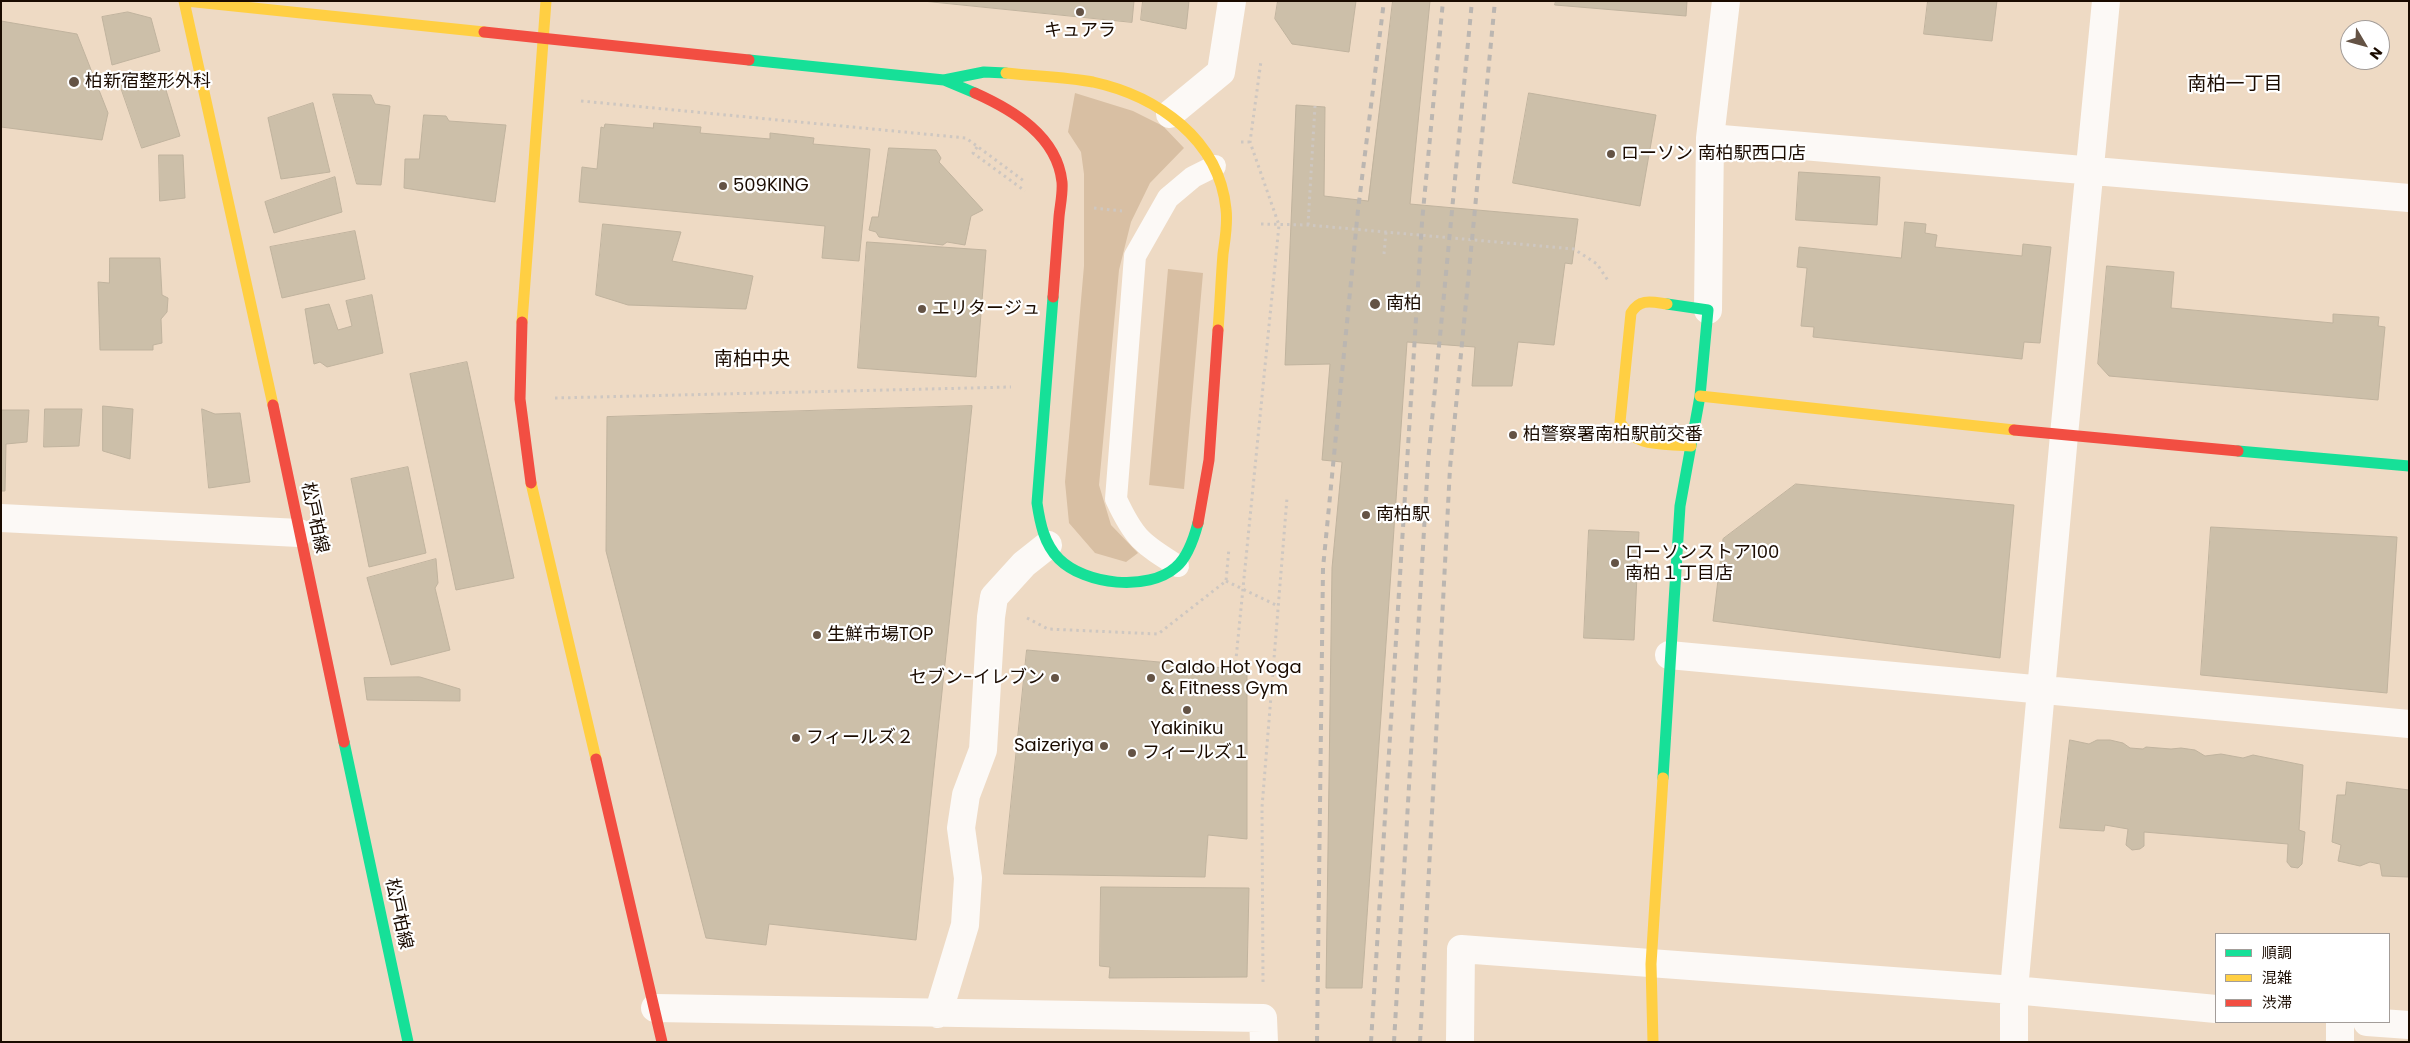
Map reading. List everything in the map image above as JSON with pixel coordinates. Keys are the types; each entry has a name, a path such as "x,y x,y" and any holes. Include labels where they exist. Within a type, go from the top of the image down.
{"street":[{"path":"185,1 944,80 982,96 1014,114 1034,130 1052,152 1062,182 1037,503 1041,529 1048,545 1061,562 1098,579 1137,581 1158,577 1178,566 1194,538 1200,518 1211,421 1227,206 1216,166 1198,138 1170,114 1136,96 1096,83 985,72 944,80"},
{"name":"松戸柏線","path":"185,1 408,1042"},
{"path":"546,1 522,298 520,399 532,487 662,1042"},
{"path":"1170,114 1221,72 1232,1"},
{"path":"1653,1042 1651,964 1669,655 1680,506 1700,396 1708,310 1710,138 1726,1"},
{"path":"2014,1042 2014,990 2064,435 2106,1"},
{"path":"1710,138 2409,198"},
{"path":"1691,446 1637,441 1627,434 1620,422 1631,313 1636,304 1645,301 1708,310"},
{"path":"1700,396 2064,435 2409,466"},
{"path":"1,518 299,533"},
{"path":"938,1014 965,925 968,878 961,828 966,795 983,750 994,596 1024,564 1048,545"},
{"path":"1669,655 2409,724"},
{"path":"1460,1042 1461,949 2014,990 2215,1008"},
{"path":"655,1008 938,1014 1263,1030"},
{"path":"2340,1023 2340,1042"},
{"path":"2381,1023 2409,1025"}],"lane":[{"path":"1178,566 1150,549 1133,533 1116,499 1134,256 1168,198 1193,177 1216,166"}],"path":[{"path":"1236,669 1279,225 1250,142 1262,61"},
{"path":"1308,225 1314,106"},
{"path":"978,147 973,152 1022,189"},
{"path":"1290,226 1308,225 1574,249 1597,264 1631,313"},
{"path":"1384,254 1386,232"},
{"path":"520,399 1013,386"},
{"path":"1263,1030 1262,807 1287,498"},
{"path":"1226,581 1278,606"}],"shaded area":[{"path":"1075,93 1133,111 1163,126 1184,148 1150,183 1131,222 1119,270 1099,485 1111,525 1138,553 1126,562 1095,553 1069,523 1065,482 1084,266 1084,174 1081,152 1068,132"},
{"path":"1168,269 1203,273 1184,489 1149,485"}],"building":[{"name":"キュアラ","path":"923,1 1134,1 1132,22"},
{"path":"1143,1 1189,1 1186,29 1141,20"},
{"path":"1278,1 1356,1 1349,52 1292,44 1275,19"},
{"name":"南柏駅","path":"1393,1 1430,1 1410,204 1578,219 1572,264 1565,263 1554,345 1518,342 1512,386 1472,386 1475,347 1407,342 1362,988 1326,988 1332,568 1342,462 1322,460 1330,364 1285,365 1296,105 1325,107 1324,196 1368,201"},
{"path":"1556,1 1687,1 1686,16 1555,5"},
{"path":"1928,1 1997,1 1992,41 1924,34"},
{"path":"128,12 151,18 160,51 112,65 102,17"},
{"path":"1,21 77,34 108,113 102,140 1,127"},
{"path":"117,76 162,77 180,136 142,148"},
{"path":"1529,93 1656,115 1640,206 1513,183"},
{"path":"333,94 371,95 375,104 390,106 381,185 357,184"},
{"path":"313,103 330,172 281,179 268,118"},
{"path":"424,115 446,116 449,121 506,125 495,202 404,188 405,159 419,159"},
{"name":"509KING","path":"654,123 701,127 700,133 770,139 770,133 814,138 813,144 870,149 859,261 822,258 825,226 579,202 582,167 597,169 601,127 604,128 605,124 653,128"},
{"path":"889,148 936,150 941,158 939,162 983,210 971,216 965,245 947,242 943,245 879,237 876,232 869,230 872,217 878,217"},
{"path":"159,155 183,155 185,198 160,201"},
{"path":"1799,172 1880,177 1877,225 1796,220"},
{"path":"335,177 342,212 274,233 265,202"},
{"path":"1905,222 1926,224 1925,233 1937,235 1935,247 2022,256 2023,244 2051,247 2040,343 2024,342 2022,359 1813,337 1814,327 1801,326 1807,268 1797,267 1799,247 1901,258"},
{"path":"603,224 681,232 672,261 753,276 746,309 628,305 596,295"},
{"path":"355,231 365,279 282,298 270,247"},
{"name":"エリタージュ","path":"867,242 986,250 976,377 858,368"},
{"path":"110,258 160,258 162,295 168,298 167,312 161,319 162,343 153,345 153,350 100,350 98,282 109,283"},
{"path":"2107,266 2174,272 2171,308 2333,323 2333,314 2379,317 2378,326 2385,327 2378,400 2109,376 2098,364"},
{"path":"372,295 383,353 327,367 320,362 314,364 305,309 329,304 338,330 352,326 346,301"},
{"path":"467,362 514,578 456,590 410,374"},
{"path":"103,406 133,409 130,459 103,451"},
{"name":"フィールズ２","path":"972,406 916,940 769,924 766,945 706,938 606,551 607,417"},
{"path":"45,409 82,409 79,446 44,447"},
{"path":"202,409 215,414 240,413 250,482 209,488"},
{"path":"1,410 29,410 27,442 6,444 5,491 1,491"},
{"path":"408,467 426,553 369,567 351,479"},
{"path":"1796,484 2014,505 2000,658 1713,621 1723,539"},
{"path":"2211,527 2397,537 2387,693 2201,675"},
{"path":"1589,530 1639,532 1634,640 1584,638"},
{"path":"436,559 438,583 435,588 450,650 391,665 367,578"},
{"name":"フィールズ１","path":"1027,650 1247,670 1247,839 1208,835 1205,877 1004,874"},
{"path":"420,677 460,689 460,701 367,700 364,678"},
{"path":"2070,740 2089,744 2097,740 2110,740 2123,743 2130,748 2143,749 2146,747 2181,748 2195,750 2205,756 2221,754 2243,758 2253,755 2303,765 2299,830 2305,832 2302,864 2298,868 2291,867 2287,862 2288,844 2144,832 2144,846 2140,849 2132,850 2126,845 2128,829 2105,825 2104,831 2060,828"},
{"path":"2347,782 2409,790 2408,877 2382,876 2380,864 2370,862 2360,866 2338,861 2341,845 2332,842 2337,795 2345,795"},
{"path":"1101,887 1249,888 1247,977 1109,978 1110,967 1100,966"}],"railway":[{"path":"1317,1042 1323,568 1358,210 1384,1"},
{"path":"1371,1042 1422,222 1443,1"},
{"path":"1394,1042 1428,462 1472,1"},
{"path":"1420,1042 1450,468 1495,1"}],"traffic: fast":[{"path":"749,60 944,80 975,93"},
{"path":"944,80 984,72 1006,73"},
{"path":"1053,297 1037,503 1041,526 1050,547 1059,559 1070,568 1084,575 1100,580 1117,582 1150,580 1164,575 1180,563 1190,547 1198,523"},
{"path":"1663,778 1680,506 1700,396 1708,310 1667,304"},
{"path":"2238,451 2409,466"},
{"path":"344,742 408,1042"}],"traffic: slow":[{"path":"184,1 273,405"},
{"path":"186,1 484,32"},
{"path":"522,322 546,1"},
{"path":"1006,73 1083,80 1117,89 1140,98 1161,110 1181,124 1198,142 1211,162 1221,184 1226,209 1218,330"},
{"path":"1667,304 1642,303 1631,313 1620,422 1626,431 1642,441 1691,446"},
{"path":"1700,396 2014,430"},
{"path":"531,483 596,759"},
{"path":"1653,1042 1651,964 1663,778"}],"traffic: jam":[{"path":"484,32 749,60"},
{"path":"975,93 1004,108 1031,127 1052,151 1058,166 1062,191 1053,297"},
{"path":"522,322 520,399 531,483"},
{"path":"1198,523 1209,460 1218,330"},
{"path":"273,405 344,742"},
{"path":"2014,430 2238,451"},
{"path":"596,759 662,1042"}],"place":[{"name":"キュアラ","path":"1080,12"},
{"name":"柏新宿整形外科","path":"74,82"},
{"name":"ローソン 南柏駅西口店","path":"1611,154"},
{"name":"509KING","path":"723,186"},
{"name":"南柏","path":"1375,304"},
{"name":"エリタージュ","path":"922,309"},
{"name":"柏警察署南柏駅前交番","path":"1513,435"},
{"name":"南柏駅","path":"1366,515"},
{"name":"ローソンストア100 南柏１丁目店","path":"1615,563"},
{"name":"生鮮市場TOP","path":"817,635"},
{"name":"セブン-イレブン","path":"1055,678"},
{"name":"Caldo Hot Yoga & Fitness Gym","path":"1151,678"},
{"name":"Yakiniku","path":"1187,710"},
{"name":"フィールズ２","path":"796,738"},
{"name":"Saizeriya","path":"1104,746"},
{"name":"フィールズ１","path":"1132,753"}],"district":[{"name":"南柏一丁目","path":"2235,85"},
{"name":"南柏中央","path":"752,360"}]}
